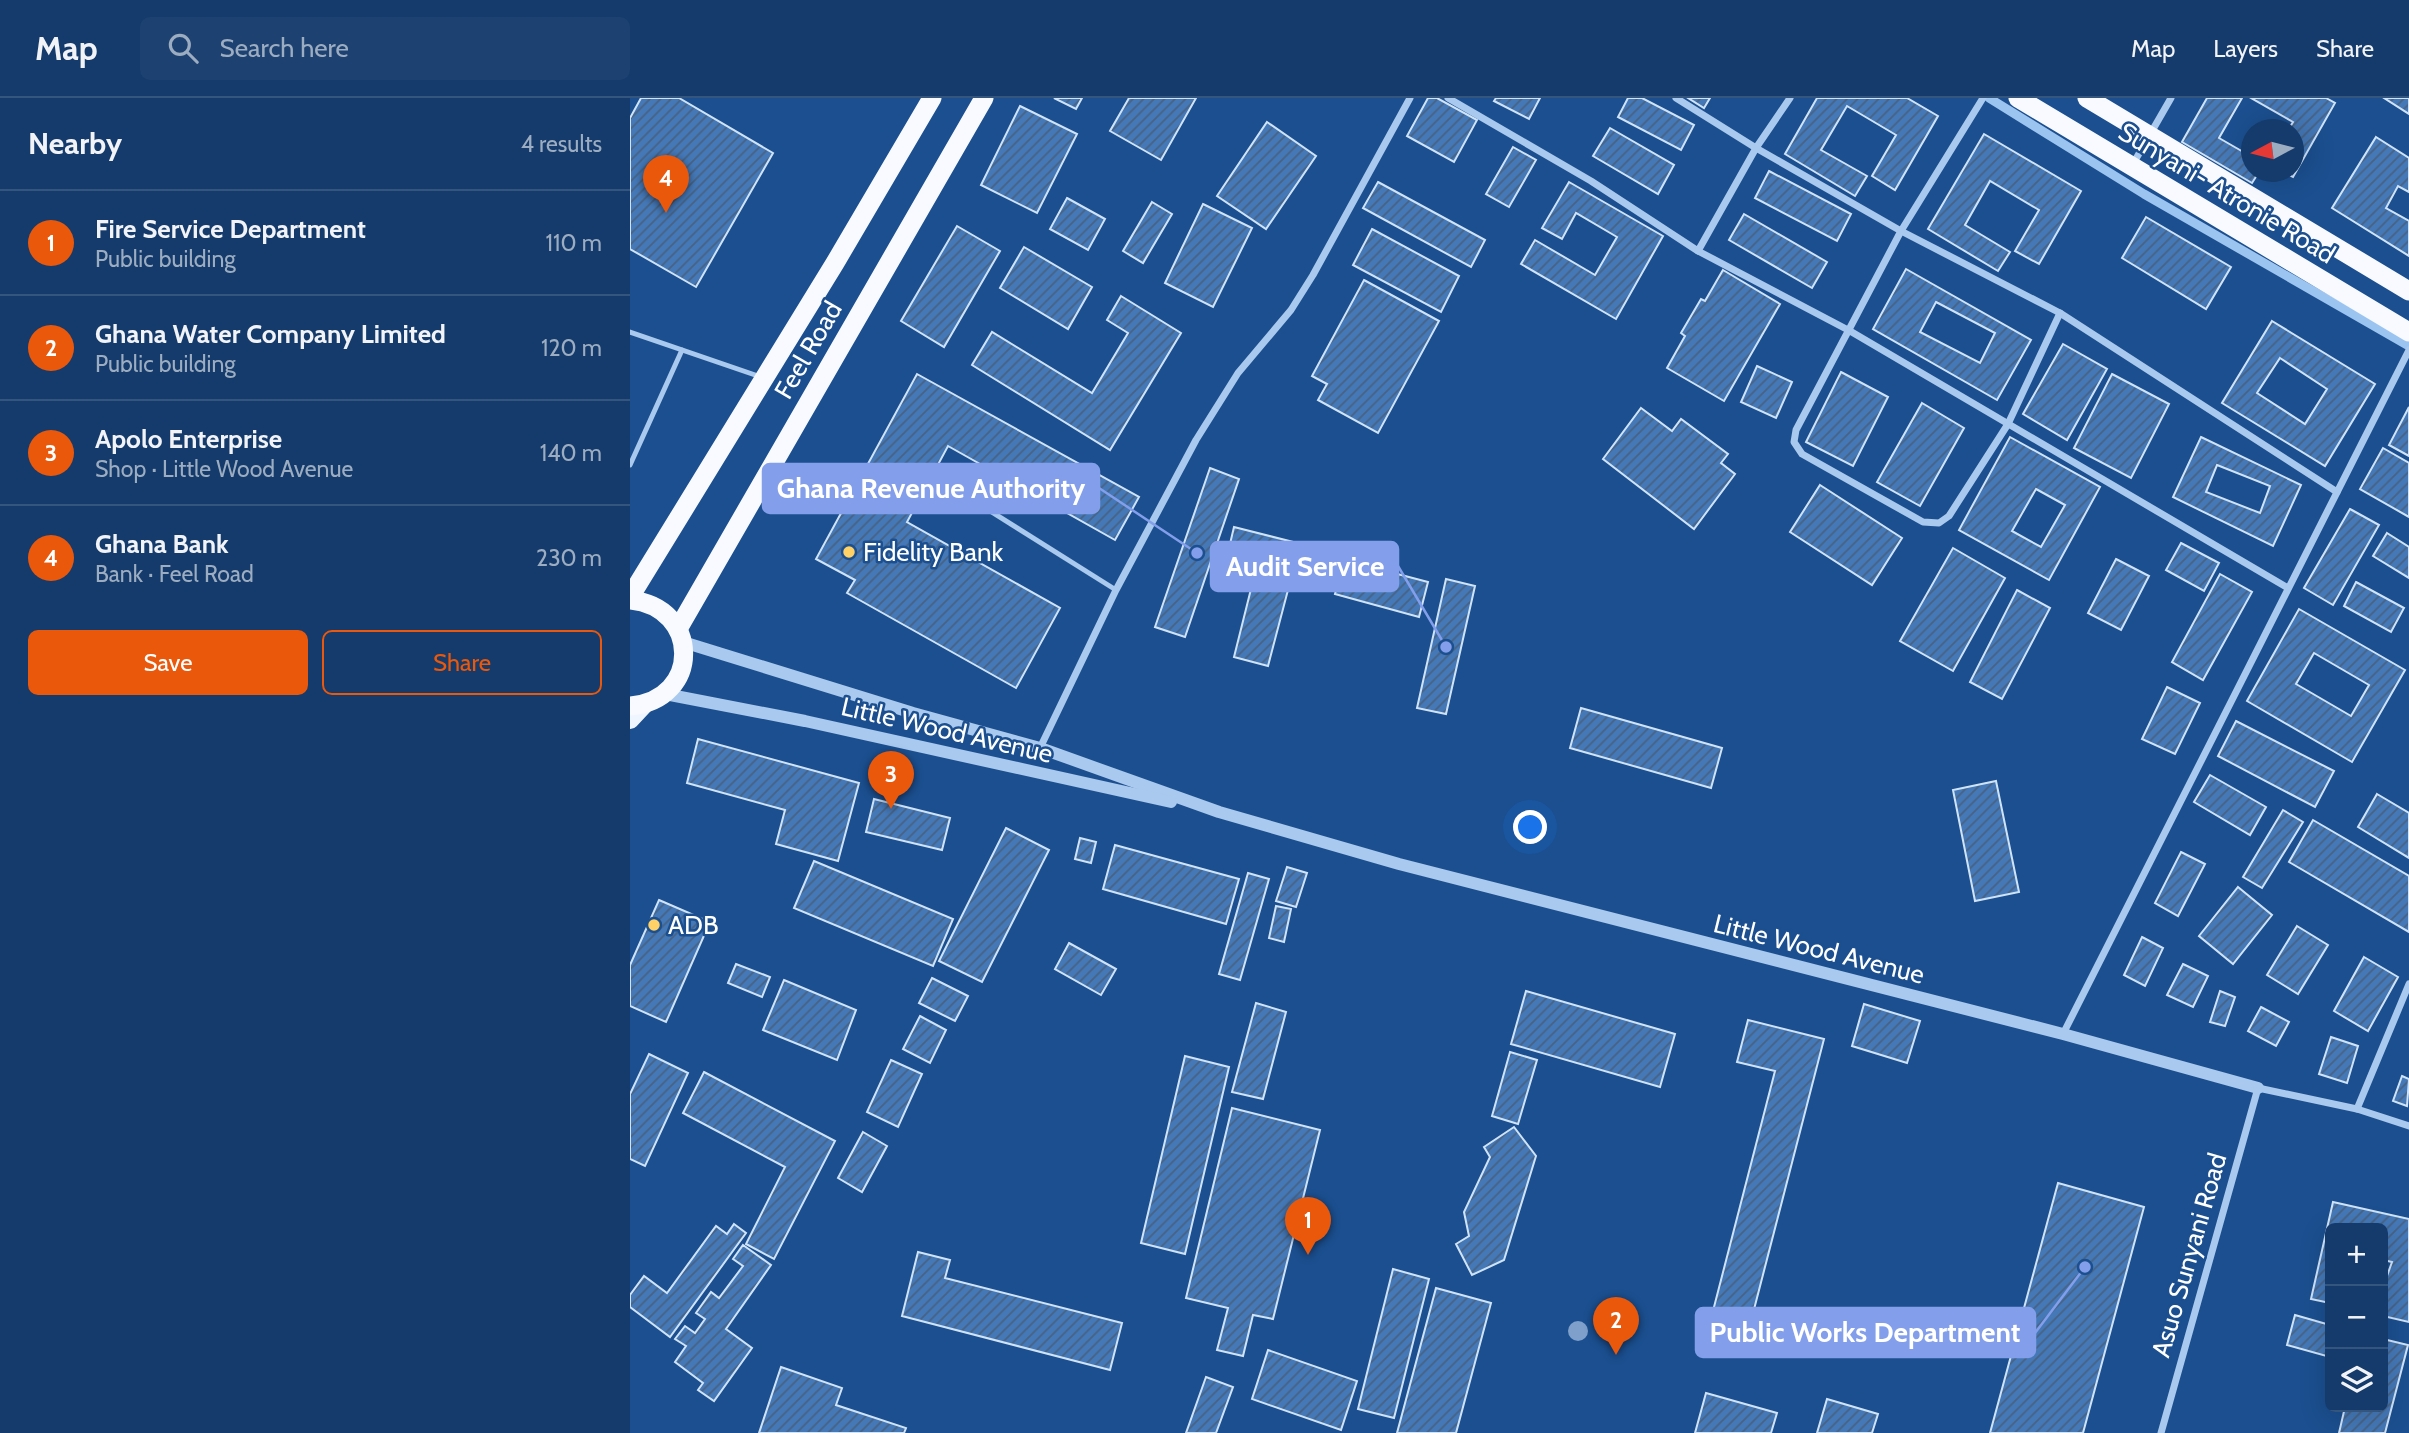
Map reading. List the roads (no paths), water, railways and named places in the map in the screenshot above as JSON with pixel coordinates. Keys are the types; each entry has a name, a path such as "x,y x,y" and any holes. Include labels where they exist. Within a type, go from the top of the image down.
{"highway":[{"name":"Feel Road","path":"630,598 932,98"},
{"name":"Feel Road","path":"681,635 984,98"},
{"name":"Sunyani- Atronie Road","path":"2018,98 2409,332"},
{"path":"2087,98 2409,291"},
{"path":"630,598 658,607 670,617 681,635 681,671 675,683 665,694 637,705"}],"main road":[{"path":"630,720 637,705"}],"street":[{"path":"1040,748 1116,590 1196,440 1238,373 1291,310 1313,275 1410,98"},
{"path":"1448,98 1591,181 1698,251 1850,331 2288,588"},
{"path":"1676,98 1756,148 1901,231 2060,313 2337,492"},
{"path":"1698,251 1756,148 1790,98"},
{"path":"1983,98 1901,231 1796,430 1794,442 1802,454 1923,522 1939,523 1949,516 2008,424 2060,313"},
{"path":"2132,167 2171,98"},
{"path":"2063,1034 2409,350"},
{"name":"Little Wood Avenue","path":"681,635 913,713 1040,748 1219,812 1399,864 2063,1034 2258,1088 2357,1109 2409,1126"},
{"name":"Little Wood Avenue","path":"665,694 805,721 1219,812"},
{"path":"2357,1109 2409,984"},
{"name":"Asuo Sunyani Road","path":"2161,1433 2258,1088"}],"lane":[{"path":"630,332 764,379"},
{"path":"630,465 682,350"},
{"path":"952,487 1116,590"}],"waterway":[{"path":"1989,98 2144,194 2409,346"}],"place":[{"name":"Ghana Bank","path":"666,213"},
{"name":"Fidelity Bank","path":"849,552"},
{"name":"Ghana Revenue Authority","path":"1197,553"},
{"name":"Audit Service","path":"1446,647"},
{"name":"Apolo Enterprise","path":"891,809"},
{"name":"ADB","path":"654,925"},
{"name":"Fire Service Department","path":"1308,1255"},
{"name":"Public Works Department","path":"2085,1267"},
{"name":"Ghana Water Company Limited","path":"1616,1355"}]}
